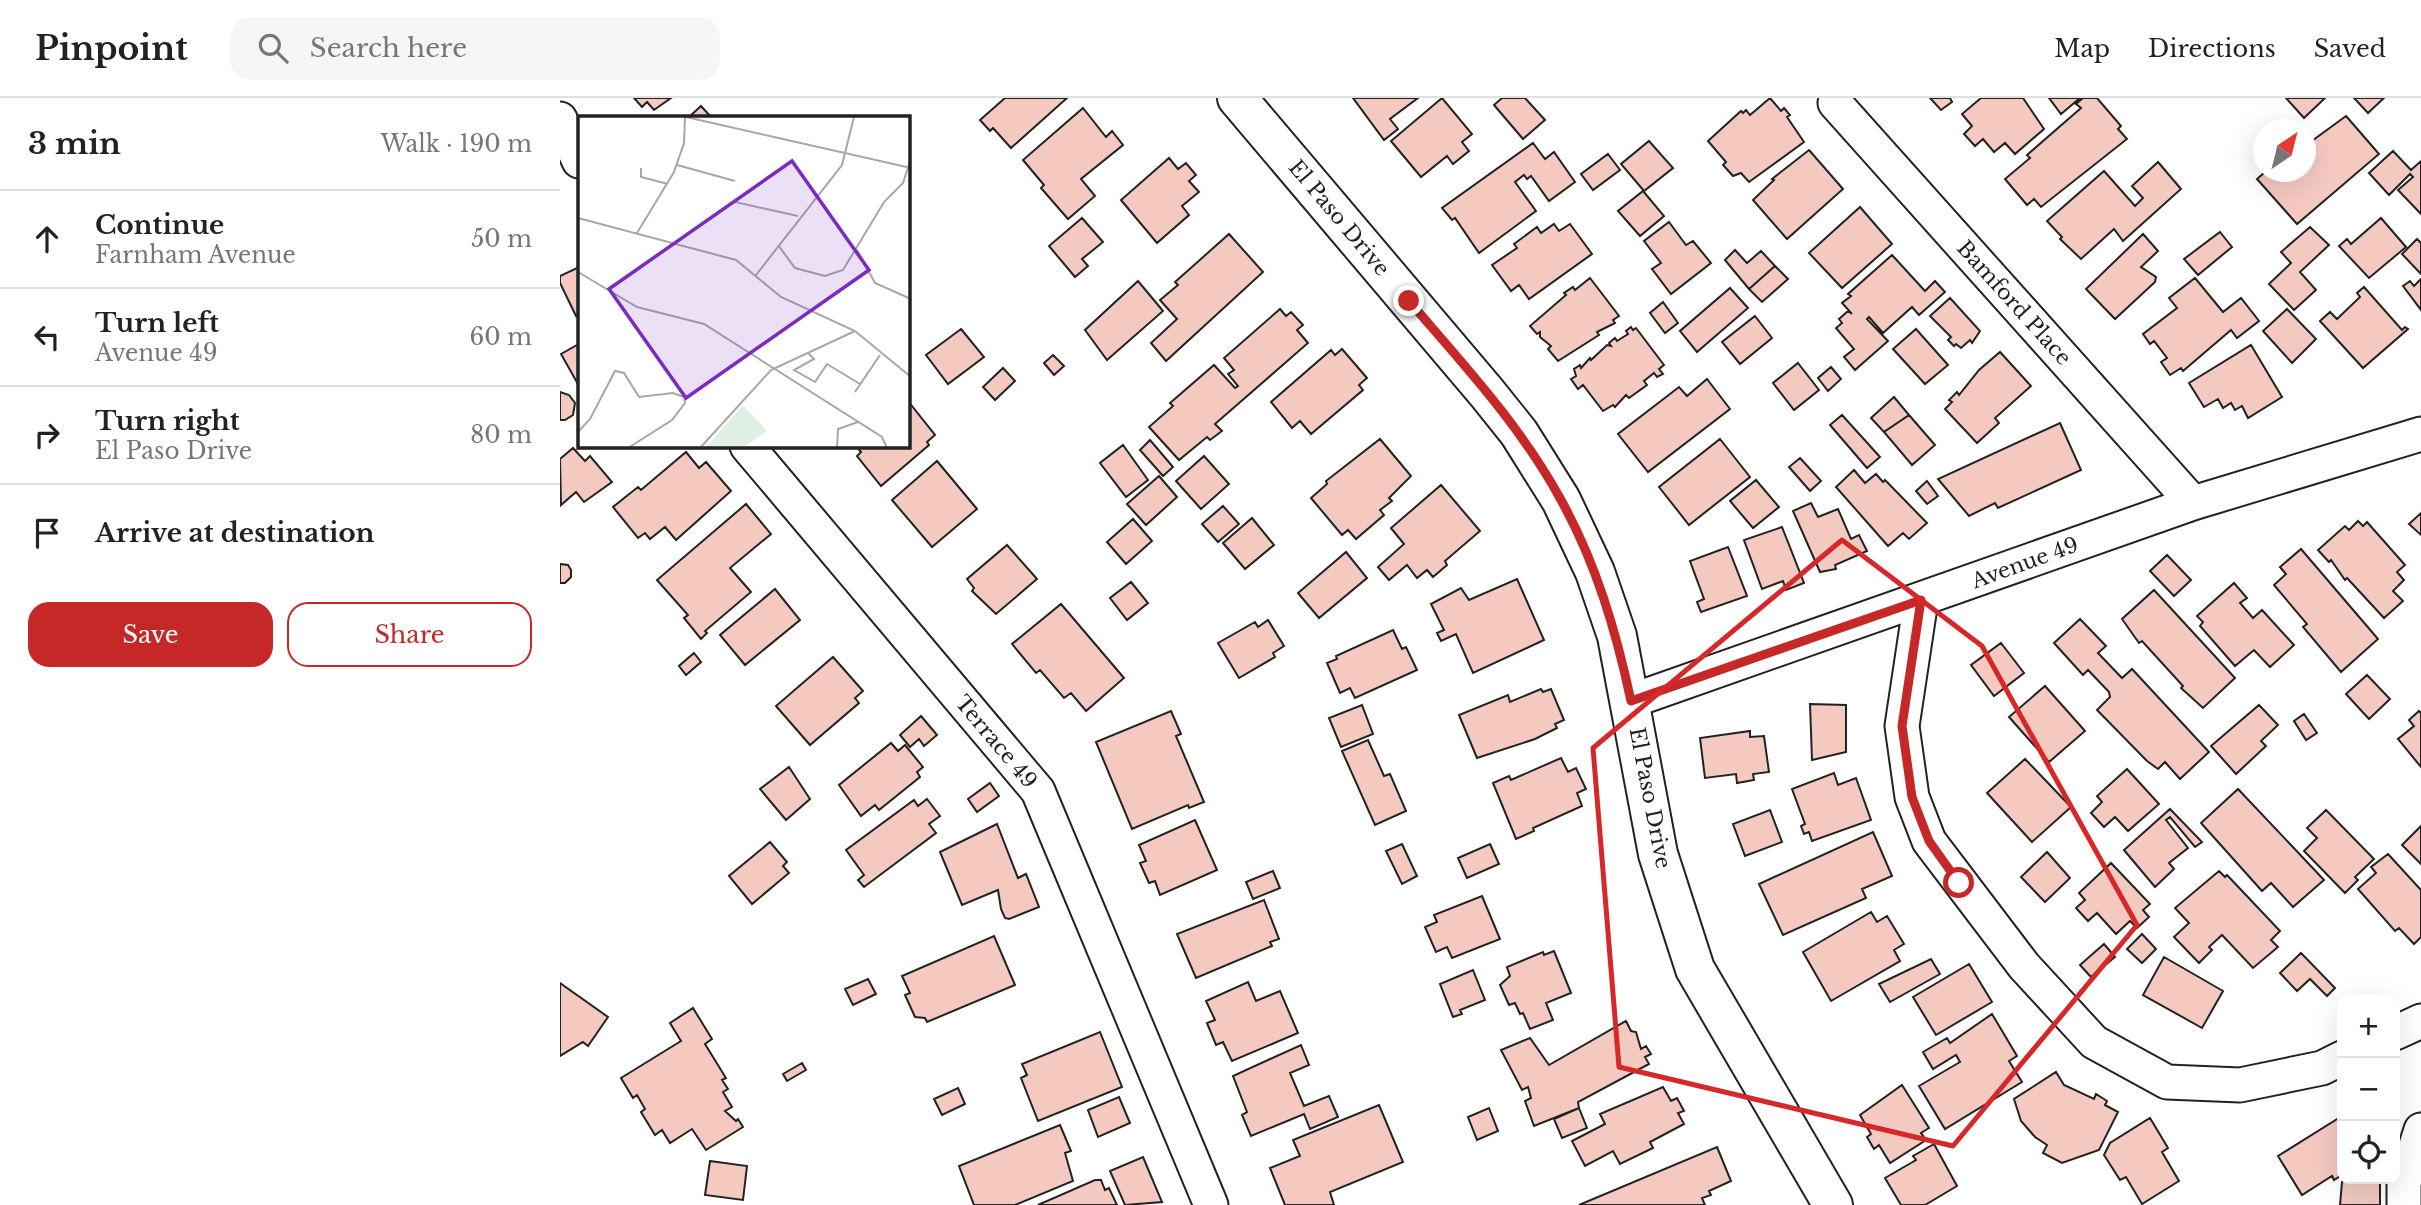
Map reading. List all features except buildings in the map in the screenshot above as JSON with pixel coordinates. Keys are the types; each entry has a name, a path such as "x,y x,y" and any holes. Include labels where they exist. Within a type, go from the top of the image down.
{"street":[{"name":"El Paso Drive","path":"1237,98 1519,433 1561,500 1595,572 1617,636 1658,854 1695,969 1833,1205"},
{"name":"Bamford Place","path":"1835,103 2193,503"},
{"path":"560,119 578,159"},
{"name":"Avenue 49","path":"1631,701 2193,503 2421,434"},
{"name":"Terrace 49","path":"749,448 1038,791 1211,1205"},
{"path":"1921,600 1902,726 1912,797 1929,841 2024,966 2094,1042 2167,1082 2240,1085 2322,1068 2337,1060"},
{"path":"2400,1031 2421,1021"},
{"path":"2404,1205 2404,1183 2421,1129"}],"highlighted area":[{"path":"1842,540 1982,646 2137,925 1953,1146 1619,1067 1593,748"}],"route":[{"path":"1409,301 1519,433 1561,500 1595,572 1617,636 1631,701 1921,600 1902,726 1912,797 1929,841 1959,883"}]}
